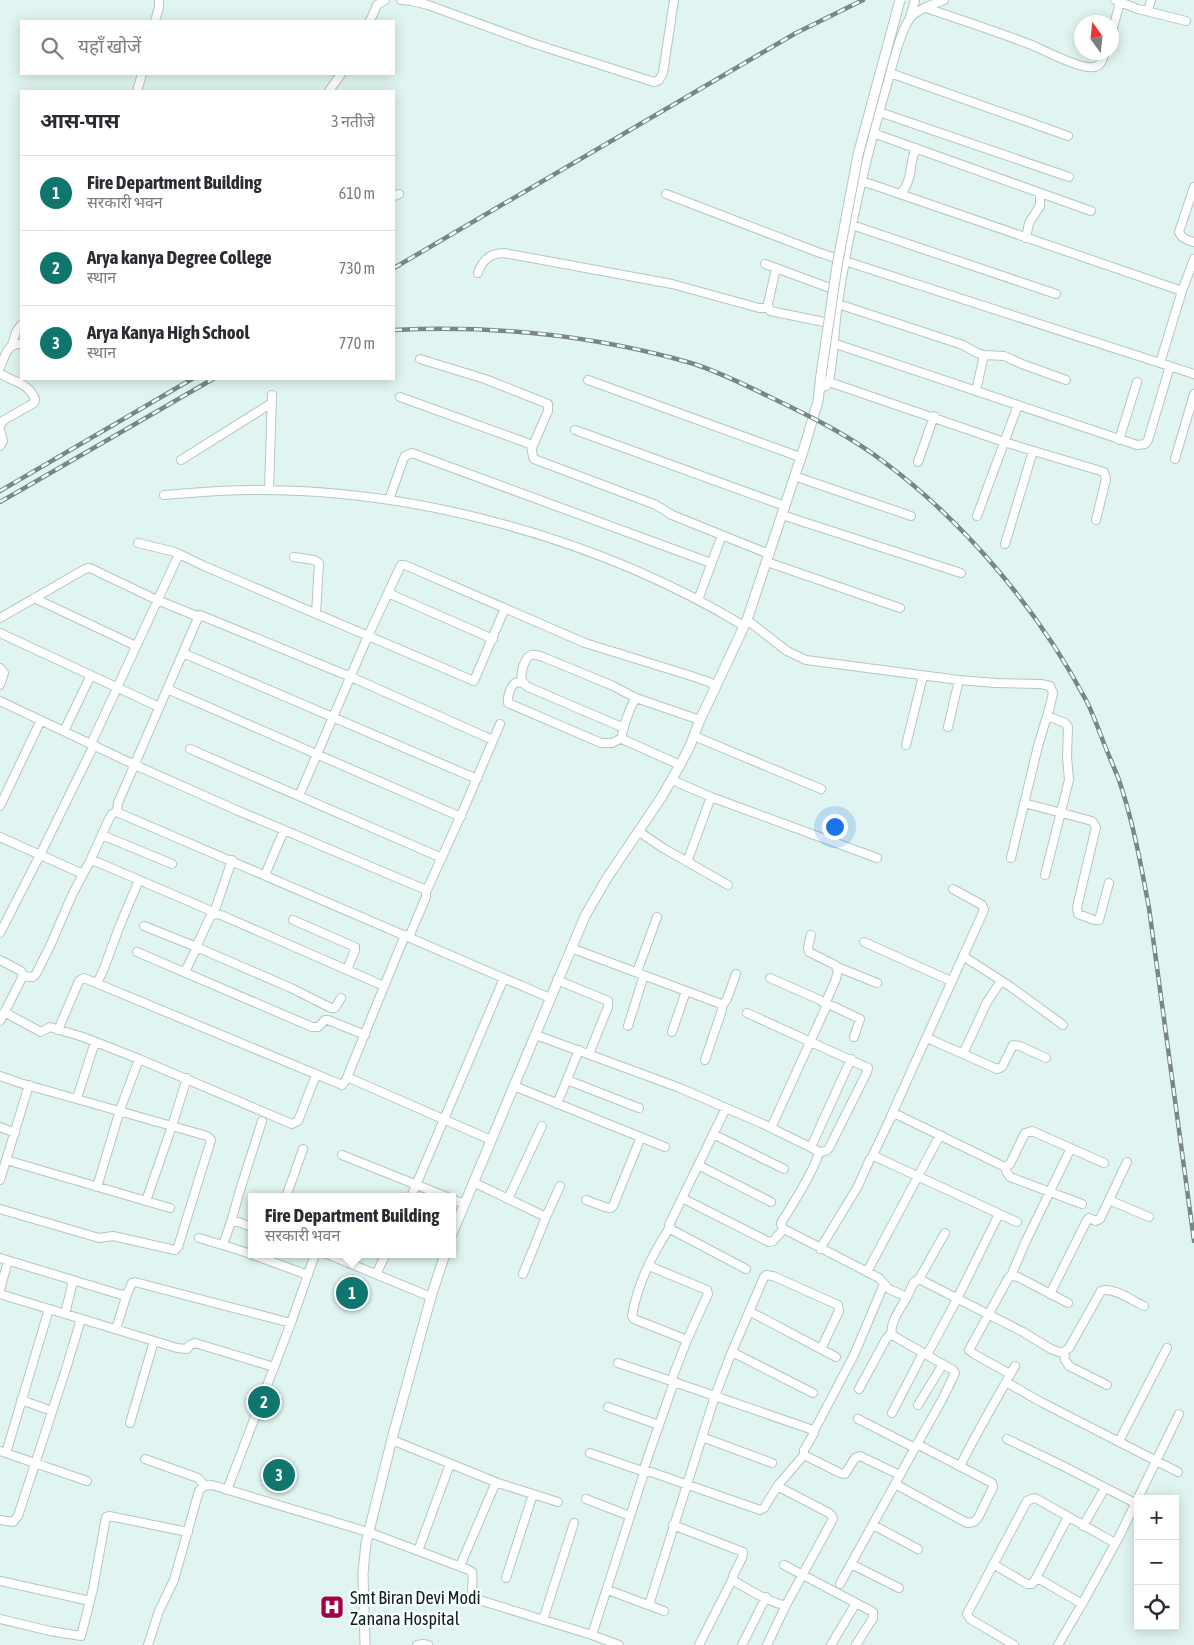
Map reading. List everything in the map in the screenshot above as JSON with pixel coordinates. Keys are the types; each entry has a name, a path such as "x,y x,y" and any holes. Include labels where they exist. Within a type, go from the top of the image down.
{"main road":[{"path":"456,1224 585,916 606,878 672,780 746,623 818,401 837,266 856,164 900,0"},
{"path":"365,1645 363,1573 368,1532 431,1297 444,1258"}],"street":[{"path":"155,20 159,0"},
{"path":"370,20 377,5 385,0"},
{"path":"401,0 428,5 535,44 654,82 659,80 664,73 674,0"},
{"path":"820,388 830,382 833,342 845,260 873,133 890,73 915,0"},
{"path":"910,18 917,12 944,0"},
{"path":"1148,11 1152,0"},
{"path":"1115,15 1118,2 1186,21"},
{"path":"926,8 1091,68 1096,67 1102,60"},
{"path":"890,73 1068,136"},
{"path":"137,90 142,75"},
{"path":"330,90 339,75"},
{"path":"879,112 1069,177"},
{"path":"873,133 1091,211"},
{"path":"901,194 909,182 912,156 916,148"},
{"path":"862,181 1182,292"},
{"path":"1194,187 1179,232 1181,236 1194,242"},
{"path":"1026,238 1029,223 1040,206 1040,192"},
{"path":"666,194 820,253 1194,374"},
{"path":"852,225 1056,294"},
{"path":"478,273 481,264 488,257 499,253 672,284 759,308 768,308"},
{"path":"1160,363 1194,259"},
{"path":"766,264 840,292"},
{"path":"776,268 768,304 770,312 836,324"},
{"path":"838,304 963,345 977,353 1004,356 1066,380"},
{"path":"0,446 2,441 0,428 4,420 35,401 33,394 26,386 0,368 20,326"},
{"path":"833,342 1137,445 1145,444 1148,440 1170,366"},
{"path":"12,344 20,344"},
{"path":"976,391 984,355"},
{"path":"420,359 485,379 548,404 548,411 532,448 534,459 656,505 672,515 722,535 768,558 900,608"},
{"path":"588,380 800,457"},
{"path":"830,382 934,416 1004,442 1106,474 1096,520"},
{"path":"1120,440 1137,382"},
{"path":"1175,459 1194,394"},
{"path":"400,397 530,444 532,448"},
{"path":"181,460 272,399 269,490"},
{"path":"977,516 1018,404"},
{"path":"918,462 934,416"},
{"path":"575,430 784,510 961,572"},
{"path":"1005,544 1033,451"},
{"path":"389,500 403,460 405,456 412,453 712,563"},
{"path":"794,476 911,516"},
{"path":"164,495 223,490 269,490 347,495 389,500 506,525 550,538 633,570 746,623 800,658 830,664 996,684 1047,684 1053,689 1053,693 1011,858"},
{"path":"698,600 722,535"},
{"path":"138,543 170,550 474,681 505,608"},
{"path":"0,933 93,744 179,554"},
{"path":"294,557 314,560 318,563 316,614"},
{"path":"299,796 368,636 401,565 406,565 585,643 686,674 716,686"},
{"path":"0,618 85,569 90,568 157,600 198,617 204,616 351,677 494,740"},
{"path":"388,593 493,639"},
{"path":"34,598 136,646"},
{"path":"118,811 116,807 198,617"},
{"path":"0,633 159,707"},
{"path":"183,653 477,779"},
{"path":"624,728 528,687 524,683 522,674 527,658 531,655 536,655 611,685 636,698 700,720"},
{"path":"0,668 4,674 0,685"},
{"path":"64,731 90,675"},
{"path":"906,745 923,676"},
{"path":"948,727 959,680"},
{"path":"524,683 517,682 514,684 507,698 508,703 601,743 612,743 622,738"},
{"path":"167,689 460,817"},
{"path":"622,738 636,698"},
{"path":"0,702 135,765 426,892"},
{"path":"1045,875 1070,780 1067,757 1068,727 1064,723 1048,716"},
{"path":"0,806 41,720"},
{"path":"58,1030 79,981 84,978 342,1085 365,1035 384,986 426,897 426,892 500,724"},
{"path":"694,736 821,789"},
{"path":"622,738 626,742 680,765"},
{"path":"190,749 442,858"},
{"path":"672,780 711,797 877,858"},
{"path":"687,862 711,797"},
{"path":"1024,803 1092,821 1096,827 1078,914 1099,920 1109,882"},
{"path":"23,976 33,977 36,974 72,894 112,814 118,811 550,998"},
{"path":"265,875 284,830"},
{"path":"638,831 728,885"},
{"path":"102,835 172,864"},
{"path":"0,837 83,874"},
{"path":"185,972 210,917 215,914 232,860"},
{"path":"90,861 97,862 384,986"},
{"path":"97,983 139,880"},
{"path":"820,1248 852,1197 872,1156 927,1038 984,908 982,905 953,889"},
{"path":"628,1026 657,917"},
{"path":"294,920 355,947 347,970"},
{"path":"144,926 291,988 331,1008 335,1008 341,998"},
{"path":"812,935 808,947 809,952 837,967 877,983"},
{"path":"864,942 952,981"},
{"path":"571,948 723,1004"},
{"path":"137,952 312,1027 318,1027 325,1020 328,1020 365,1035"},
{"path":"963,956 1063,1025"},
{"path":"0,960 21,971 23,976"},
{"path":"771,1128 825,1009 825,1004 838,972 837,967"},
{"path":"705,1060 723,1004 727,999 736,974"},
{"path":"0,1021 23,976"},
{"path":"413,1193 504,978"},
{"path":"770,978 860,1019 854,1037"},
{"path":"557,980 608,1001 608,1007 589,1054"},
{"path":"963,1054 987,1002 1001,981"},
{"path":"672,1032 686,991"},
{"path":"4,1012 41,1032 48,1027 96,1042 186,1078 292,1124 298,1121 316,1075"},
{"path":"536,1035 680,1088 815,1149 826,1151 867,1072 867,1066 747,1013"},
{"path":"927,1038 997,1069 1002,1067 1013,1044 1046,1058"},
{"path":"77,1098 96,1042"},
{"path":"557,1104 579,1050"},
{"path":"97,1187 120,1110 139,1059"},
{"path":"851,1059 815,1149 811,1171 781,1225 783,1230 879,1278 889,1289 907,1297"},
{"path":"0,1076 208,1136 211,1140 178,1247 175,1250 113,1236 99,1238 0,1209"},
{"path":"347,1077 491,1140"},
{"path":"146,1201 172,1126 186,1078"},
{"path":"567,1080 639,1108"},
{"path":"0,1180 29,1085"},
{"path":"514,1086 665,1147"},
{"path":"687,1340 632,1318 632,1314 648,1266 670,1227 669,1225 726,1108"},
{"path":"891,1116 898,1115 1005,1167 1010,1177 1082,1204"},
{"path":"223,1245 262,1121"},
{"path":"508,1199 542,1126"},
{"path":"0,1127 15,1132"},
{"path":"1005,1167 1010,1164 1025,1133 1028,1131 1032,1131 1104,1162"},
{"path":"713,1134 784,1169"},
{"path":"867,1272 940,1135"},
{"path":"586,1200 605,1208 613,1206 640,1137"},
{"path":"1072,1148 1025,1243 1011,1276 969,1350 1008,1378 1178,1472"},
{"path":"287,1193 303,1149"},
{"path":"342,1155 438,1193"},
{"path":"872,1156 1016,1222"},
{"path":"6,1160 170,1208"},
{"path":"1050,1294 1087,1220 1089,1218 1098,1220 1127,1162"},
{"path":"698,1165 771,1202"},
{"path":"473,1182 546,1217"},
{"path":"523,1274 560,1186"},
{"path":"682,1198 767,1241 773,1241 783,1230"},
{"path":"1109,1200 1148,1217"},
{"path":"456,1201 464,1204"},
{"path":"892,1414 957,1299 999,1214"},
{"path":"231,1222 248,1226"},
{"path":"670,1227 672,1230 746,1269"},
{"path":"859,1389 886,1339 892,1333 893,1324 915,1280 919,1280 945,1233"},
{"path":"199,1238 248,1254"},
{"path":"0,1258 122,1295 127,1294"},
{"path":"260,1258 308,1275"},
{"path":"227,1490 291,1323 314,1258"},
{"path":"337,1258 431,1297"},
{"path":"376,1274 384,1258"},
{"path":"8,1260 0,1292 49,1310 184,1350 195,1343 274,1367"},
{"path":"592,1635 674,1382 673,1376 708,1294 707,1290 648,1266"},
{"path":"648,1605 715,1396 764,1277 768,1275 838,1305 839,1312 821,1349"},
{"path":"1011,1276 1018,1277 1068,1303"},
{"path":"919,1280 1023,1332 1057,1352 1064,1352 1069,1348 1101,1291 1105,1289 1113,1291 1144,1306"},
{"path":"65,1314 73,1281"},
{"path":"116,1329 127,1294 132,1283 135,1282 291,1323"},
{"path":"590,1453 760,1510 764,1508 778,1485 804,1455 804,1450 813,1437 814,1431 854,1355 884,1284"},
{"path":"49,1310 22,1400 3,1452 88,1481"},
{"path":"749,1312 836,1357"},
{"path":"0,1520 13,1522 16,1520 81,1319"},
{"path":"840,1584 955,1373 954,1370 894,1337 892,1333"},
{"path":"130,1423 154,1341"},
{"path":"1119,1441 1167,1348"},
{"path":"732,1352 813,1393"},
{"path":"1064,1352 1069,1366 1107,1385"},
{"path":"618,1363 814,1431"},
{"path":"918,1405 943,1364"},
{"path":"960,1466 972,1441 980,1430 986,1414 1015,1366"},
{"path":"22,1400 52,1411"},
{"path":"608,1407 659,1425"},
{"path":"1139,1495 1179,1414"},
{"path":"858,1419 960,1466 993,1484 978,1518 974,1522 967,1523 895,1484"},
{"path":"702,1437 772,1463"},
{"path":"1007,1439 1134,1502"},
{"path":"392,1440 496,1482 558,1502"},
{"path":"804,1455 843,1474 846,1474 855,1458 860,1456 900,1475"},
{"path":"145,1460 198,1478 205,1486"},
{"path":"418,1551 450,1464"},
{"path":"460,1566 496,1482"},
{"path":"148,1645 159,1611 174,1580 199,1491 205,1486 212,1485 368,1532 460,1566 472,1572 472,1592 473,1597 476,1599 619,1645"},
{"path":"767,1645 786,1605 831,1524 832,1516 780,1488 778,1485"},
{"path":"1083,1526 1105,1488"},
{"path":"506,1578 533,1494"},
{"path":"1014,1645 970,1619 967,1614 1027,1501 1030,1498 1038,1499 1115,1543"},
{"path":"586,1499 630,1516"},
{"path":"1058,1645 1082,1604 1134,1505"},
{"path":"0,1618 50,1631 81,1636 107,1516 188,1532"},
{"path":"993,1564 1026,1584 1032,1584 1036,1580 1068,1517"},
{"path":"543,1620 574,1523"},
{"path":"873,1524 918,1549"},
{"path":"673,1525 743,1552 733,1578 699,1645"},
{"path":"851,1564 899,1588"},
{"path":"784,1565 871,1611 874,1615 856,1645"},
{"path":"733,1578 741,1585 766,1598 783,1606 786,1605"},
{"path":"1036,1580 1041,1580 1082,1604"},
{"path":"0,1582 90,1601"},
{"path":"608,1590 664,1611"},
{"path":"742,1645 766,1598"},
{"path":"831,1645 856,1603"},
{"path":"417,1645 428,1645"}],"railway":[{"path":"395,267 796,33 863,0"},
{"path":"395,330 470,329 544,334 618,345 691,363 744,384 844,435 884,462 914,486 944,512 972,541 1023,602 1068,668 1087,702 1124,796 1149,908 1194,1241"},
{"path":"0,491 190,380"},
{"path":"0,502 211,380"}],"place":[{"name":"Fire Department Building","path":"352,1293"},
{"name":"Arya kanya Degree College","path":"264,1402"},
{"name":"Arya Kanya High School","path":"279,1475"},
{"name":"Smt Biran Devi Modi Zanana Hospital","path":"332,1607"}]}
